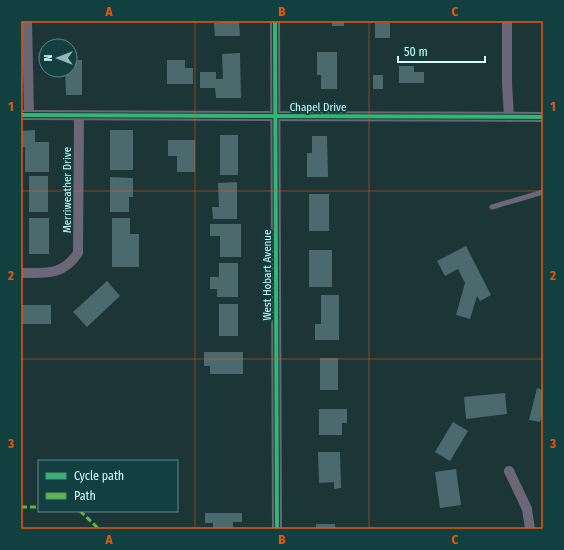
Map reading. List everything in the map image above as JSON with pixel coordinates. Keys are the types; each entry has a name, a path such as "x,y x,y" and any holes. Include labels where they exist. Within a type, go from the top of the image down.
{"street":[{"path":"25,115 27,21"},
{"name":"West Hobart Avenue","path":"275,21 277,529"},
{"path":"507,21 507,83 509,117"},
{"path":"21,83 27,48"},
{"name":"Chapel Drive","path":"25,115 543,117"},
{"name":"Merriweather Drive","path":"21,273 57,271 71,262 78,253 78,116"},
{"path":"509,471 527,509 530,529"}],"lane":[{"path":"492,207 543,192"}],"building":[{"path":"220,21 239,21 240,36 215,36 214,23 220,23"},
{"path":"332,21 344,21 344,26 332,26"},
{"path":"375,23 390,23 390,38 375,38"},
{"path":"317,52 337,52 337,89 321,89 321,75 317,75"},
{"path":"240,53 241,98 216,98 215,88 200,88 200,72 216,72 216,79 223,79 222,54"},
{"path":"78,60 82,60 82,95 66,95 65,78 78,78"},
{"path":"167,60 185,60 185,68 193,68 193,84 167,84"},
{"path":"399,66 414,66 414,72 424,72 424,83 399,83"},
{"path":"373,75 383,75 383,89 373,89"},
{"path":"35,130 35,142 49,142 49,172 25,172 25,147 21,147 21,131"},
{"path":"110,130 133,130 133,170 110,170"},
{"path":"220,135 238,135 238,175 220,175"},
{"path":"312,136 327,136 328,177 307,177 307,153 312,153"},
{"path":"168,140 195,140 195,172 177,172 177,156 168,156"},
{"path":"29,176 48,176 48,212 29,212"},
{"path":"110,177 133,178 133,197 129,197 129,212 110,212"},
{"path":"237,182 237,219 213,219 212,207 219,207 218,183"},
{"path":"309,194 329,194 329,231 309,231"},
{"path":"29,218 49,218 49,254 29,254"},
{"path":"112,218 130,218 130,234 139,234 139,267 112,267"},
{"path":"210,224 241,224 241,257 220,257 220,236 210,236"},
{"path":"466,246 491,295 480,301 477,296 470,319 456,315 465,283 458,269 445,276 437,261"},
{"path":"309,250 332,250 332,287 309,287"},
{"path":"219,263 238,263 238,297 217,297 217,289 210,289 210,277 219,277"},
{"path":"107,281 120,296 87,327 73,312"},
{"path":"321,295 339,295 339,340 315,340 315,324 321,324"},
{"path":"219,304 238,304 238,336 219,336"},
{"path":"21,305 51,305 51,324 21,324"},
{"path":"204,352 243,352 243,374 210,374 210,366 204,366"},
{"path":"320,358 338,358 338,390 320,390"},
{"path":"537,388 543,390 543,412 540,422 529,420"},
{"path":"505,393 507,414 466,419 464,397"},
{"path":"319,409 347,409 347,423 342,423 342,435 319,435"},
{"path":"453,422 468,431 450,461 435,452"},
{"path":"318,452 340,452 341,488 334,489 334,482 319,483"},
{"path":"456,469 461,505 440,508 435,472"},
{"path":"205,513 242,513 242,522 233,522 233,529 213,529 213,523 205,523"},
{"path":"316,524 335,524 335,529 316,529"}],"marked path":[{"path":"21,507 38,507"},
{"path":"81,512 99,529"}],"cycle path":[{"path":"275,21 277,529"},
{"path":"21,115 543,117"}]}
